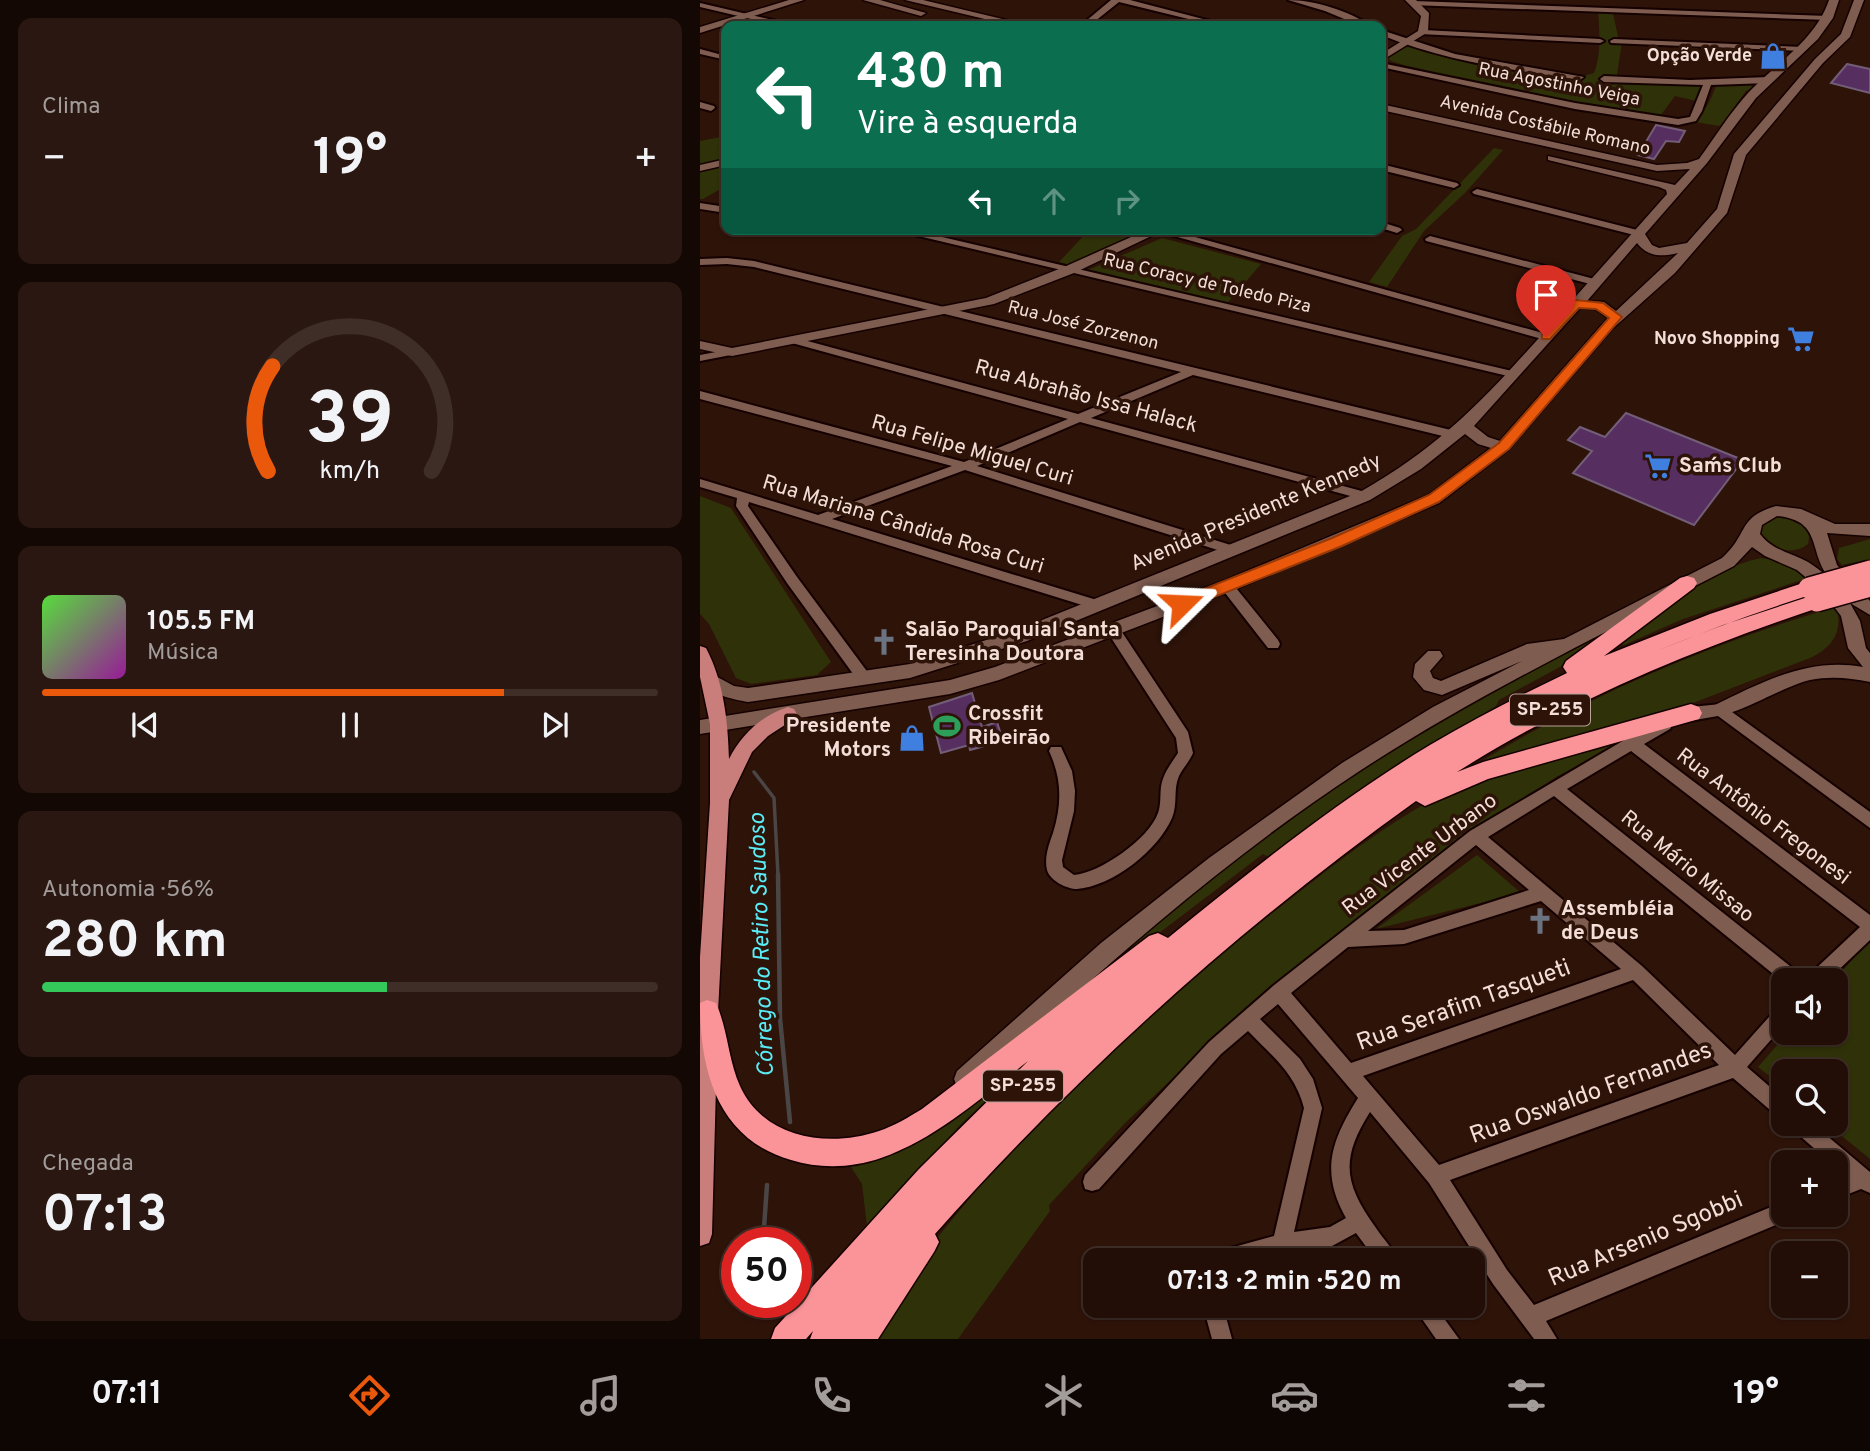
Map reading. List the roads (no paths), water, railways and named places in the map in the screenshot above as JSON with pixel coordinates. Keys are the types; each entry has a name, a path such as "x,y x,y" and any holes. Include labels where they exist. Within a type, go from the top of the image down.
{"highway":[{"name":"SP-255","path":"786,1339 901,1208 979,1127 1145,972 1296,863 1480,748 1528,722 1670,652 1764,617 1870,571"},
{"path":"1451,743 1589,657 1687,583"},
{"name":"SP-255","path":"825,1339 944,1202 1022,1122 1170,980 1373,794 1451,743 1545,692 1615,659 1701,624 1813,594 1870,586"},
{"path":"707,1012 726,1086 749,1124 764,1136 803,1150 851,1150 877,1146 932,1119 1220,898 1296,863 1460,780 1526,758 1690,713"},
{"path":"860,1339 923,1243 1022,1122"}],"main road":[{"path":"731,21 799,0"},
{"path":"868,0 929,5 1003,21"},
{"name":"Avenida Presidente Kennedy","path":"710,680 730,692 748,695 910,671 1021,636 1365,496 1397,478 1461,431 1703,161 1769,80 1814,37 1825,23 1834,0"},
{"path":"709,725 950,687 1032,660 1227,586 1434,499 1504,446 1616,317 1670,270 1723,210 1740,154 1819,61 1846,34 1859,0"},
{"path":"1386,55 1423,32 1426,15 1412,1"},
{"path":"915,3 965,21"},
{"path":"1825,23 1829,33 1846,34"},
{"path":"700,30 721,24"},
{"path":"1814,37 1838,43"},
{"name":"Avenida Costábile Romano","path":"1386,108 1657,168 1688,166 1703,161"},
{"path":"1744,108 1762,108 1770,121"},
{"name":"Avenida Costábile Romano","path":"1386,120 1663,184 1671,188 1673,194"},
{"path":"1497,145 1507,135"},
{"path":"700,167 721,163"},
{"path":"1638,233 1644,246 1652,251 1670,253 1690,245"},
{"path":"700,345 732,352 989,301 1069,270 1146,235"},
{"path":"986,320 983,310 989,301"},
{"path":"1576,304 1599,305 1616,317"},
{"path":"1461,431 1489,445 1504,446"},
{"path":"1365,496 1388,519"},
{"path":"932,1119 963,1081 1063,988 1159,908 1290,808 1349,768 1439,712 1737,556 1749,540 1760,516 1776,511 1796,513 1833,529 1870,531"},
{"path":"1810,520 1821,536 1829,566 1860,603 1870,609"},
{"path":"1753,528 1752,534 1760,545 1810,570 1834,596 1851,618 1856,649 1870,663"},
{"path":"1824,550 1836,538 1870,531"},
{"path":"1095,604 1113,630"},
{"path":"1021,636 1035,646 1032,660"},
{"path":"1434,656 1422,669 1421,676 1430,686 1445,688 1533,649 1575,643"},
{"path":"700,653 710,680 709,725 720,803 707,1012 700,1234"},
{"path":"1721,710 1801,674 1836,670 1870,675"},
{"path":"720,803 740,752 764,727 788,714"}],"street":[{"path":"1091,21 1119,0 1205,21"},
{"path":"1292,0 1328,9 1356,21"},
{"path":"1412,1 1538,3 1825,23"},
{"path":"700,5 769,21"},
{"path":"1423,32 1600,41"},
{"path":"1386,34 1406,44 1475,61 1580,77"},
{"path":"1614,41 1803,49"},
{"path":"700,51 721,57"},
{"name":"Rua Agostinho Veiga","path":"1386,66 1575,106 1678,122 1693,119 1708,82"},
{"path":"1604,79 1708,82 1769,80"},
{"path":"700,105 711,108"},
{"path":"1386,168 1454,185"},
{"path":"1477,192 1638,233"},
{"path":"700,206 721,209"},
{"path":"1386,227 1397,230"},
{"name":"Rua Coracy de Toledo Piza","path":"920,235 1512,374"},
{"path":"1185,235 1546,337"},
{"path":"1430,239 1594,282"},
{"name":"Rua José Zorzenon","path":"700,262 754,264 1192,371 1461,431"},
{"name":"Rua Abrahão Issa Halack","path":"796,341 1365,496"},
{"path":"700,358 732,352"},
{"path":"819,519 965,466 1117,405 1192,371"},
{"name":"Rua Felipe Miguel Curi","path":"700,395 965,466 1232,550"},
{"path":"1117,405 1115,419 1118,427"},
{"name":"Rua Mariana Cândida Rosa Curi","path":"700,483 1095,604"},
{"path":"743,496 742,506 864,678"},
{"path":"1227,586 1273,644"},
{"path":"1056,751 1066,769 1069,808 1053,859 1055,870 1071,882 1090,880 1119,864 1151,836 1165,816 1172,775 1188,749 1183,736 1113,630"},
{"path":"1690,713 1721,710 1870,821"},
{"name":"Rua Vicente Urbano","path":"1092,1182 1215,1048 1279,992 1476,836 1631,743 1690,713"},
{"name":"Rua Antônio Fregonesi","path":"1631,743 1870,927"},
{"name":"Rua Mário Missao","path":"1555,788 1779,968"},
{"path":"1476,836 1636,971 1771,1100"},
{"path":"1346,940 1404,937 1543,893"},
{"path":"1828,968 1870,927"},
{"name":"Rua Serafim Tasqueti","path":"1348,1073 1636,971"},
{"path":"1279,992 1436,1176 1547,1339"},
{"path":"1248,1019 1294,1065 1307,1085 1313,1108 1282,1243"},
{"name":"Rua Oswaldo Fernandes","path":"1436,1176 1735,1068 1771,1028"},
{"path":"1368,1099 1352,1121 1340,1150 1337,1174 1344,1199 1379,1248"},
{"path":"1813,1136 1867,1182"},
{"path":"1848,1187 1867,1182"},
{"name":"Rua Arsenio Sgobbi","path":"1530,1317 1771,1217"},
{"path":"1265,1248 1332,1236 1358,1222"},
{"path":"1216,1318 1222,1339"},
{"path":"1432,1318 1449,1339"}],"waterway":[{"name":"Córrego do Retiro Saudoso","path":"754,772 774,798 778,875"},
{"name":"Córrego do Retiro Saudoso","path":"778,874 780,1018 790,1122"},
{"name":"Córrego do Retiro Saudoso","path":"764,1227 767,1185"}],"place":[{"name":"Opção Verde","path":"1773,56"},
{"name":"Novo Shopping","path":"1801,339"},
{"name":"Sam´s Club","path":"1658,466"},
{"name":"Salão Paroquial Santa Teresinha Doutora","path":"884,642"},
{"name":"Crossfit Ribeirão","path":"947,726"},
{"name":"Presidente Motors","path":"912,738"},
{"name":"Assembléia de Deus","path":"1540,921"}]}
